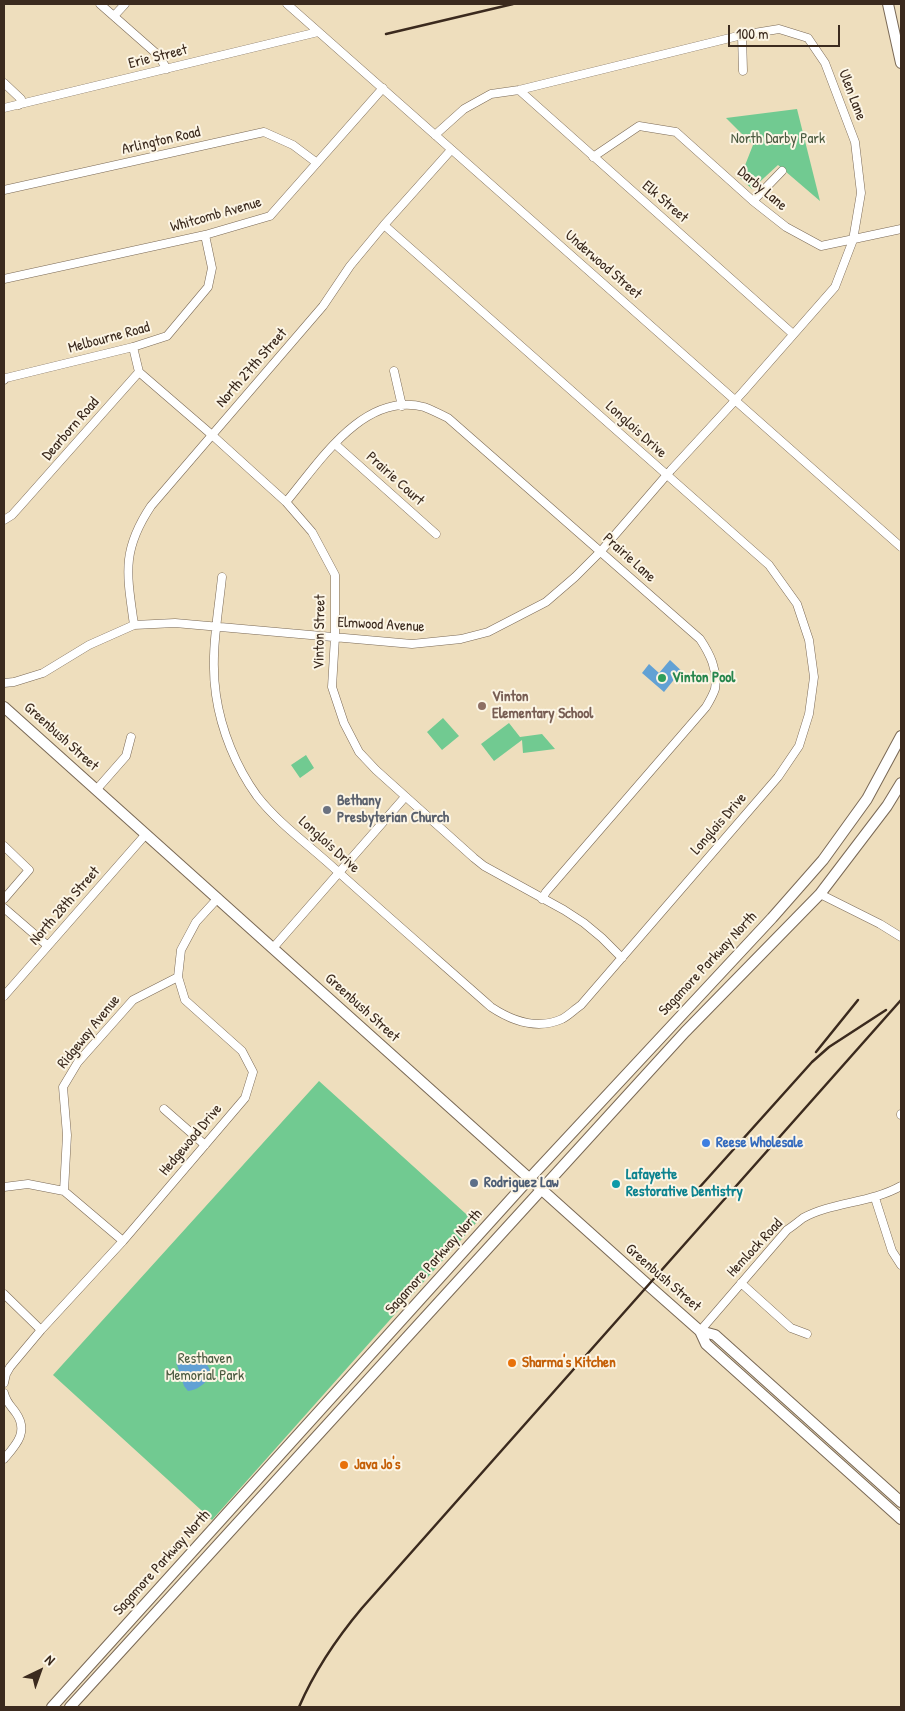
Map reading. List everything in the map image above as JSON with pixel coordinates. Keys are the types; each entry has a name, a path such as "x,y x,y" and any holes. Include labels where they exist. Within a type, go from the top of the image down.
{"main road":[{"path":"888,4 901,63"},
{"name":"Greenbush Street","path":"4,706 700,1331 706,1344 901,1519"},
{"name":"Sagamore Parkway North","path":"52,1707 529,1179 772,918 822,860 867,799 901,736"},
{"name":"Sagamore Parkway North","path":"70,1707 685,1032 820,894 887,806 901,783"},
{"name":"Greenbush Street","path":"700,1331 715,1335 901,1502"}],"street":[{"path":"100,4 158,55 166,69"},
{"path":"114,16 125,4"},
{"name":"Underwood Street","path":"287,4 901,547"},
{"name":"Ulen Lane","path":"436,135 464,109 491,94 518,90 742,35 779,29 808,38 825,63 855,142 861,193 853,240 836,287 736,400"},
{"name":"Erie Street","path":"4,108 318,32"},
{"path":"742,35 743,71"},
{"path":"4,83 21,99 19,105"},
{"name":"Whitcomb Avenue","path":"4,279 205,235 270,216 383,88"},
{"name":"Elk Street","path":"518,90 793,334"},
{"name":"Darby Lane","path":"593,158 639,126 676,132 753,201 786,227 821,246 901,229"},
{"name":"Arlington Road","path":"4,190 264,132 294,146 317,163"},
{"name":"North 27th Street","path":"134,625 127,566 131,542 140,522 151,506 323,306 350,266 384,225 451,150"},
{"path":"753,201 782,171"},
{"name":"Longlois Drive","path":"222,577 213,662 216,695 230,746 241,770 258,796 278,818 491,1007 506,1018 526,1023 545,1023 562,1019 581,1005 778,777 799,746 809,714 814,677 809,640 797,604 769,565 384,225"},
{"name":"Melbourne Road","path":"4,380 133,347 167,336 208,287 212,268 205,235"},
{"path":"133,347 139,372"},
{"path":"394,371 402,406"},
{"name":"Vinton Street","path":"139,372 286,502 312,532 335,575 335,637 332,688 344,723 359,752 405,797 484,866 584,923 622,958"},
{"name":"Dearborn Road","path":"4,520 21,505 139,372"},
{"name":"Elmwood Avenue","path":"4,683 14,682 43,673 89,645 134,625 175,623 412,644 461,638 488,632 546,602 601,551 666,476 736,400"},
{"name":"Prairie Lane","path":"286,502 335,444 354,425 370,414 383,410 402,406 423,407 448,418 700,639 710,654 715,672 714,690 706,708 546,892 542,899"},
{"name":"Prairie Court","path":"335,444 436,534"},
{"path":"97,789 126,756 131,737"},
{"path":"273,948 405,797"},
{"name":"North 28th Street","path":"4,996 146,834"},
{"path":"4,846 29,870 4,899"},
{"path":"820,894 880,924 901,937"},
{"name":"Hedgewood Drive","path":"4,1384 10,1367 41,1330 123,1242 245,1098 253,1072 242,1051 185,1000 178,977 181,950 196,922 218,898"},
{"path":"4,908 48,946"},
{"name":"Ridgeway Avenue","path":"64,1191 67,1135 62,1088 78,1062 133,1000 178,977"},
{"path":"164,1109 205,1145"},
{"path":"4,1187 28,1184 64,1191 123,1242"},
{"name":"Hemlock Road","path":"700,1331 787,1230 804,1218 829,1209 875,1198 901,1186"},
{"path":"875,1198 892,1251 901,1265"},
{"path":"741,1283 791,1328 807,1334"},
{"path":"4,1294 41,1330"},
{"path":"4,1393 9,1405 20,1419 22,1427 19,1442 4,1459"}],"green space":[{"name":"North Darby Park","path":"797,109 820,201 778,165 752,189 740,178 753,145 726,118"},
{"path":"443,718 459,736 442,750 427,732"},
{"path":"509,723 520,737 542,734 555,749 523,753 522,740 494,761 481,744"},
{"path":"306,755 314,768 300,778 291,765"},
{"name":"Resthaven Memorial Park","path":"319,1081 476,1223 212,1520 53,1375"}],"water":[{"name":"Vinton Pool","path":"670,660 686,675 682,680 677,676 664,692 642,673 649,664 659,673"},
{"path":"181,1357 200,1360 210,1370 204,1384 194,1390 188,1391 184,1386 176,1362"}],"railway":[{"path":"386,34 513,4"},
{"path":"816,1052 858,1000"},
{"path":"299,1707 327,1655 343,1631 362,1608 901,1000"},
{"path":"698,1189 812,1062 829,1047 886,1010"}],"place":[{"name":"Vinton Pool","path":"662,678"},
{"name":"Vinton Elementary School","path":"482,706"},
{"name":"Bethany Presbyterian Church","path":"327,810"},
{"name":"Reese Wholesale","path":"706,1143"},
{"name":"Rodriguez Law","path":"474,1183"},
{"name":"Lafayette Restorative Dentistry","path":"616,1184"},
{"name":"Sharma's Kitchen","path":"512,1363"},
{"name":"Java Jo's","path":"344,1465"}]}
